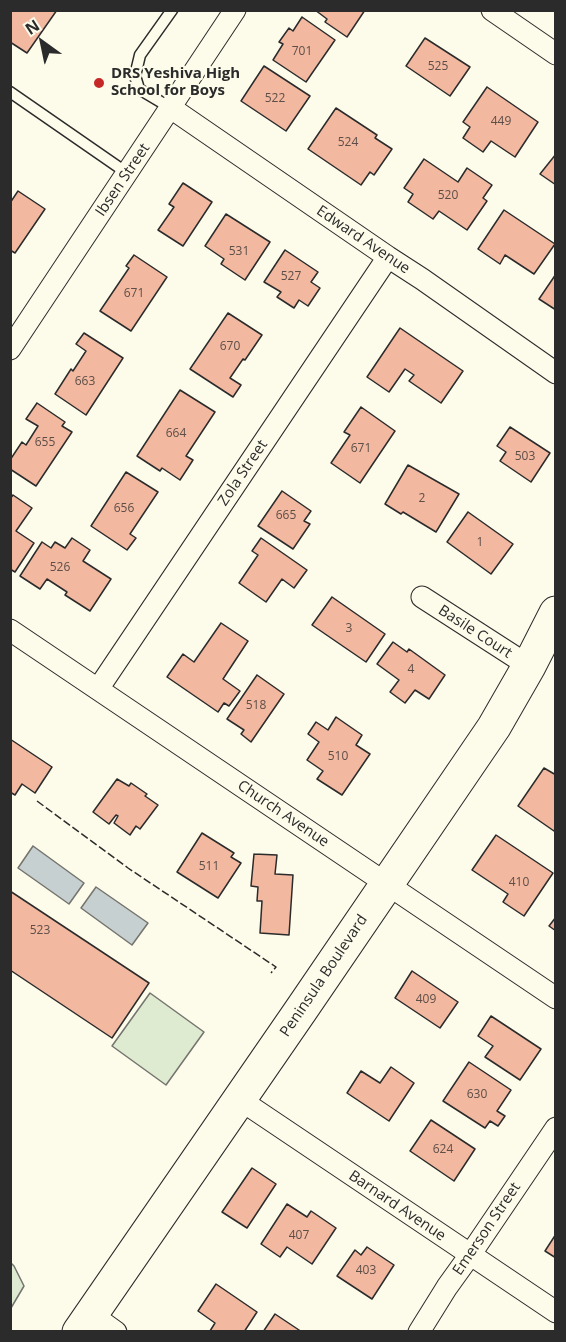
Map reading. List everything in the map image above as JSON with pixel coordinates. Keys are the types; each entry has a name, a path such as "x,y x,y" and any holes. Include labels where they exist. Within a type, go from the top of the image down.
{"main road":[{"name":"Peninsula Boulevard","path":"95,1326 239,1099 494,727 529,666 555,613"}],"street":[{"name":"Ibsen Street","path":"10,349 17,323 127,173 235,10"},
{"path":"492,10 555,54"},
{"name":"Edward Avenue","path":"171,108 422,279 555,373"},
{"name":"Zola Street","path":"98,690 388,257"},
{"name":"Basile Court","path":"422,597 529,666"},
{"name":"Church Avenue","path":"10,630 555,998"},
{"name":"Barnard Avenue","path":"239,1099 555,1312"},
{"name":"Emerson Street","path":"419,1332 555,1128"}],"lane":[{"path":"171,10 140,55 135,76 139,89 171,108"},
{"path":"10,92 127,173"}],"green space":[{"path":"150,993 204,1032 166,1085 112,1046"},
{"path":"11,1263 24,1286 11,1308"}],"shaded area":[{"path":"33,846 84,883 69,904 18,868"},
{"path":"96,887 148,923 132,945 81,908"}],"building":[{"path":"10,10 57,10 27,53 10,42"},
{"path":"315,10 365,10 347,37 325,22 327,19"},
{"path":"302,17 335,40 306,82 273,60 283,44 279,42 289,28 293,31"},
{"path":"425,38 470,67 450,96 406,66"},
{"path":"264,66 310,96 286,131 241,101"},
{"path":"487,87 538,122 515,157 491,141 483,152 463,138 470,127 463,122"},
{"path":"336,108 377,135 375,138 392,149 374,175 370,172 361,185 308,149"},
{"path":"556,154 556,185 540,174"},
{"path":"424,159 458,182 467,168 492,185 483,198 487,201 467,230 439,211 433,219 408,202 413,194 404,188"},
{"path":"183,183 212,202 183,246 158,230 174,207 169,204"},
{"path":"18,191 45,209 15,253 10,250 10,203"},
{"path":"504,210 555,244 534,274 505,255 500,264 478,249"},
{"path":"226,214 270,242 245,280 221,264 224,259 205,246"},
{"path":"285,250 318,272 311,282 320,288 308,306 299,300 294,308 277,297 281,292 264,282"},
{"path":"134,255 167,277 131,331 100,311 129,268 126,266"},
{"path":"556,274 556,310 539,299"},
{"path":"228,313 262,335 230,378 241,385 233,397 190,369"},
{"path":"400,328 463,371 441,403 409,381 414,375 405,369 389,392 367,377"},
{"path":"84,333 123,358 86,415 55,394 86,351 76,344"},
{"path":"180,390 215,412 186,456 193,460 180,480 162,468 160,471 137,456"},
{"path":"37,403 65,422 62,426 72,432 36,486 10,469 10,460 22,442 26,445 38,426 26,419"},
{"path":"361,407 395,431 360,483 331,463 350,435 344,432"},
{"path":"510,427 550,453 531,482 500,461 506,452 497,446"},
{"path":"408,465 459,494 436,532 385,504"},
{"path":"126,472 158,492 130,534 136,538 127,550 91,526"},
{"path":"282,491 311,511 304,521 310,524 293,549 258,526"},
{"path":"13,495 32,508 16,531 34,543 15,572 10,569 10,499"},
{"path":"468,512 513,544 491,574 447,542"},
{"path":"72,538 90,550 83,561 111,579 90,611 65,595 67,592 47,579 40,589 20,576 42,542 51,548 55,542 65,548"},
{"path":"261,538 307,570 294,588 282,579 266,602 239,583 258,555 252,551"},
{"path":"332,597 385,634 366,662 312,625"},
{"path":"221,623 248,641 223,679 240,691 229,706 224,703 218,712 167,677 183,654 194,662"},
{"path":"393,642 407,652 409,649 445,675 429,699 415,690 405,703 390,692 399,680 377,664"},
{"path":"257,675 284,694 251,742 241,734 244,730 227,719"},
{"path":"336,717 362,735 356,745 370,754 342,795 317,779 323,771 307,760 319,742 308,734 316,722 328,730"},
{"path":"10,739 52,767 35,793 22,784 15,795 10,792"},
{"path":"544,768 556,775 556,828 554,831 518,806"},
{"path":"117,779 129,786 131,783 158,805 140,829 136,826 130,835 114,823 118,816 116,815 109,824 93,812"},
{"path":"202,833 234,853 231,857 241,863 218,898 177,872"},
{"path":"496,835 553,873 524,916 503,902 508,894 472,870"},
{"path":"254,854 277,855 275,874 293,875 289,935 260,933 262,901 257,901 258,887 251,886"},
{"path":"10,891 149,983 112,1038 10,970"},
{"path":"556,917 556,931 549,926"},
{"path":"412,971 458,1002 440,1028 395,998"},
{"path":"491,1016 541,1049 520,1080 485,1057 493,1046 478,1036"},
{"path":"469,1062 511,1090 497,1111 505,1116 498,1126 490,1121 485,1128 443,1101"},
{"path":"391,1067 414,1083 389,1121 347,1093 361,1071 380,1083"},
{"path":"431,1120 475,1149 454,1181 410,1151"},
{"path":"252,1168 276,1184 247,1228 222,1212"},
{"path":"287,1204 307,1217 311,1211 336,1228 312,1264 287,1247 280,1257 261,1244"},
{"path":"556,1234 556,1258 545,1251"},
{"path":"367,1247 394,1265 372,1299 337,1276 355,1250 361,1255"},
{"path":"216,1284 257,1312 244,1332 211,1332 215,1323 198,1311"},
{"path":"275,1314 302,1332 263,1332"}],"fence":[{"path":"37,801 128,868 276,967 271,973"}],"place":[{"name":"DRS Yeshiva High School for Boys","path":"99,83"}]}
